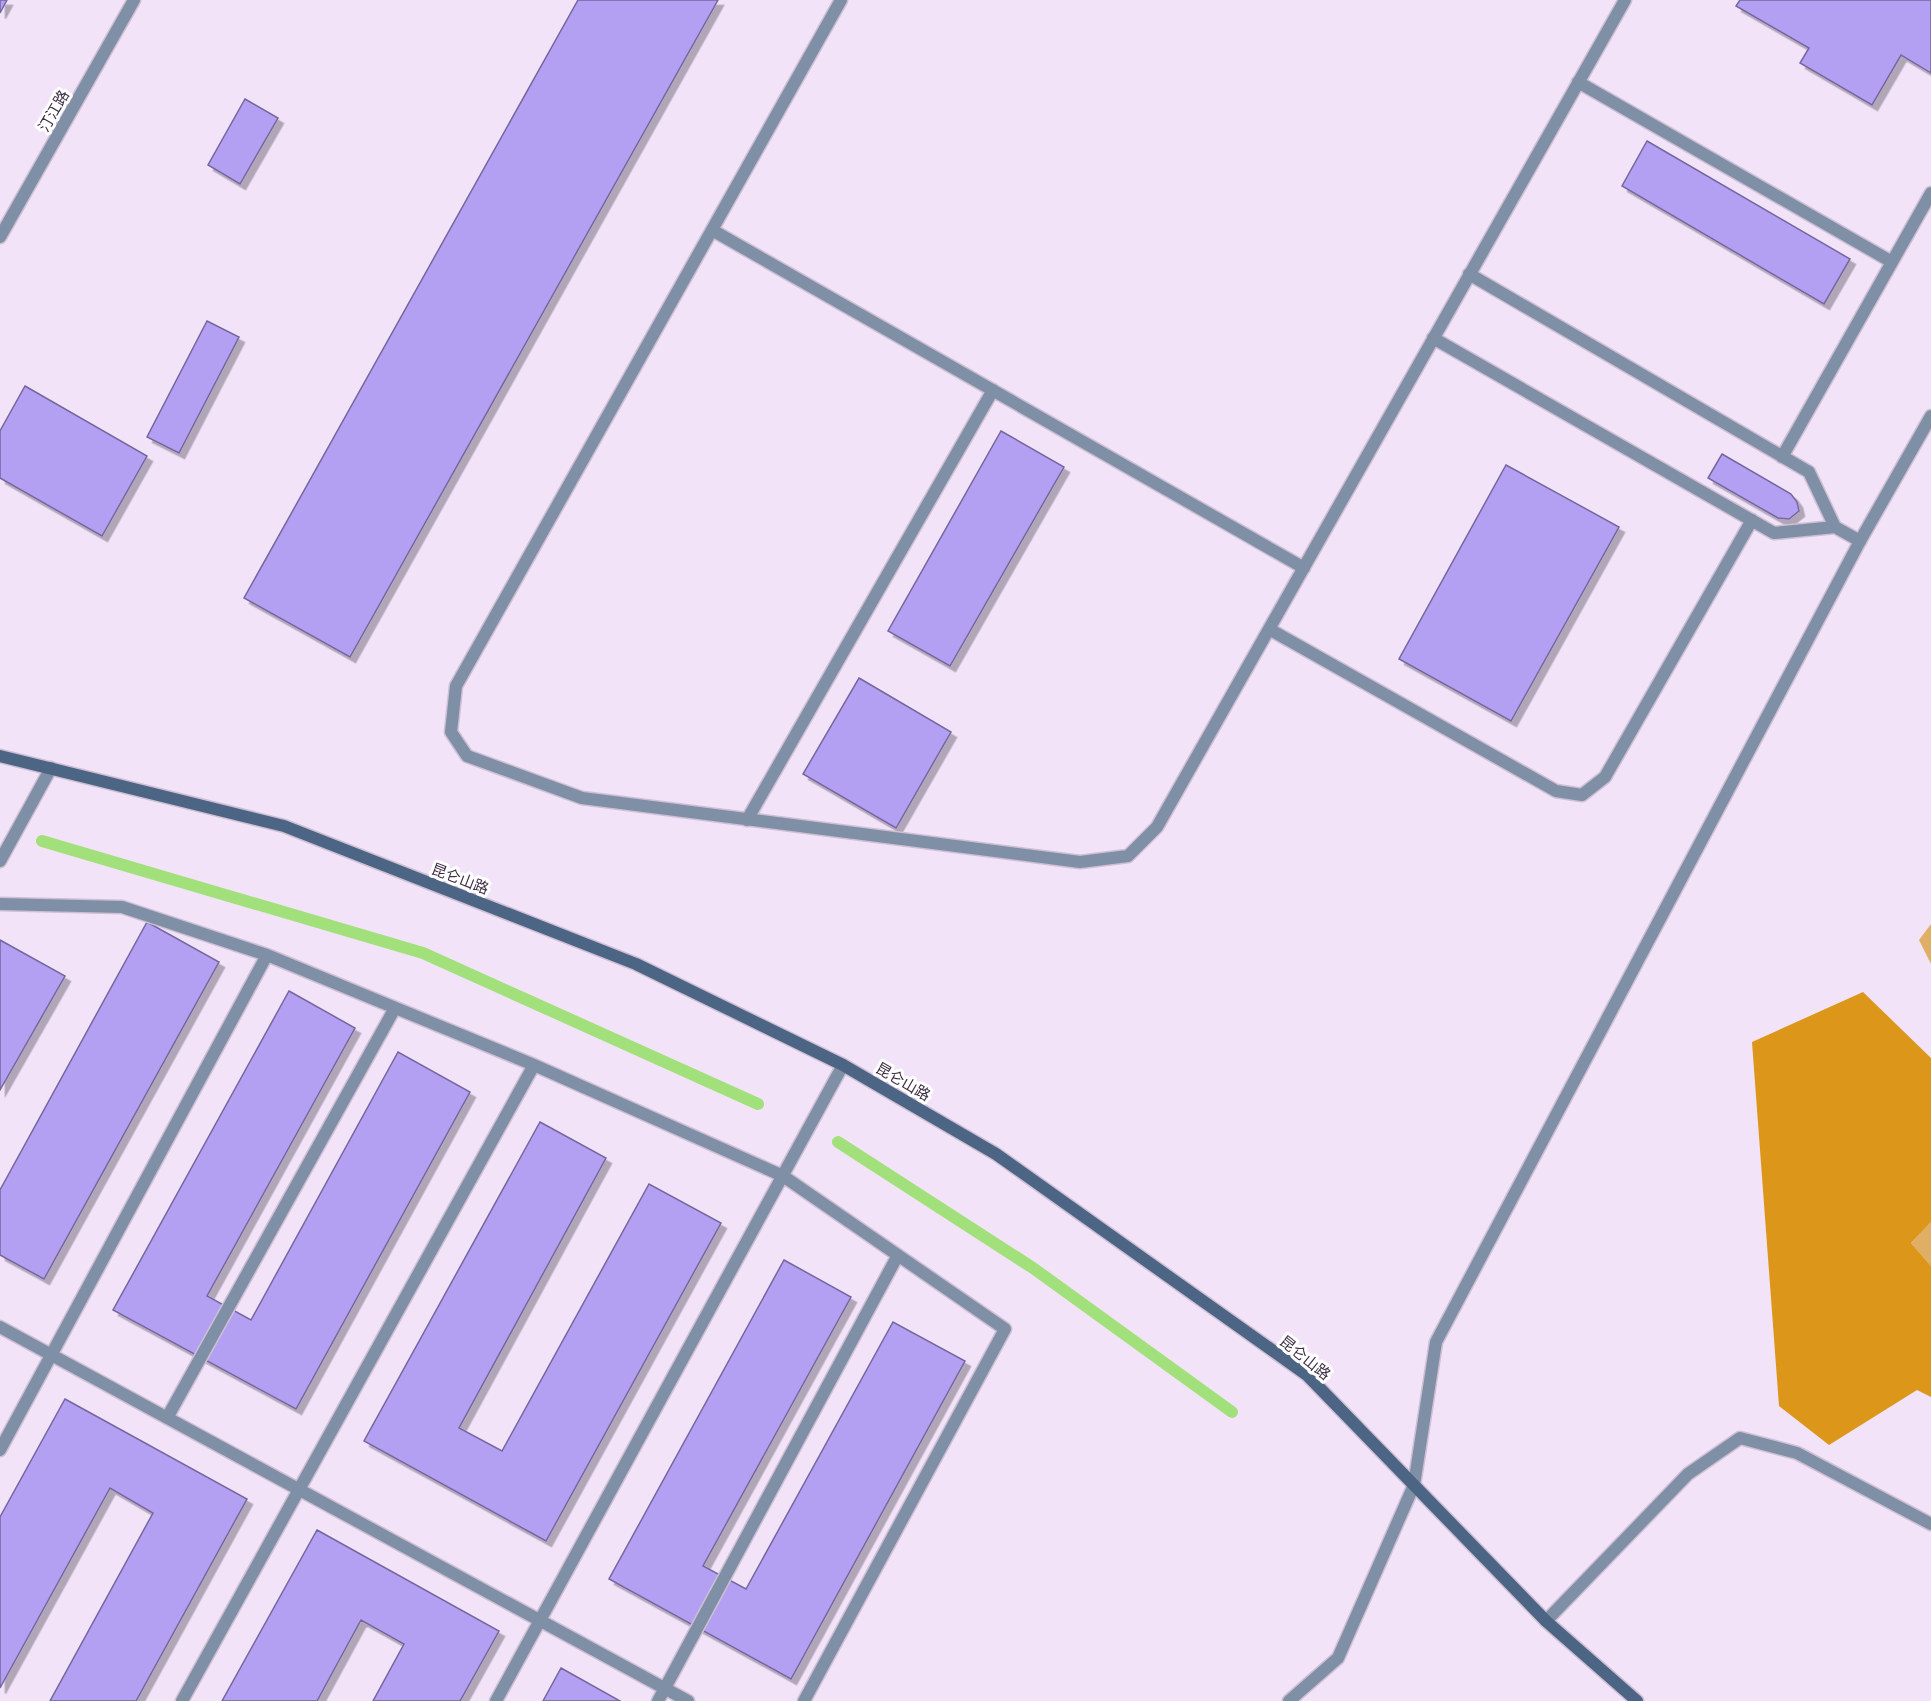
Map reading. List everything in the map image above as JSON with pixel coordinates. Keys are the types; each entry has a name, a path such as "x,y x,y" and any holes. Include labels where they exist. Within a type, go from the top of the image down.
{"main road":[{"name":"昆仑山路","path":"0,756 284,826 636,964 843,1065 996,1154 1307,1375 1546,1621 1637,1701"}],"street":[{"name":"汀江路","path":"0,237 134,0"},
{"path":"841,0 456,686 451,732 467,756 582,798 1080,862 1128,856 1157,827 1625,0"},
{"path":"1578,82 1892,262"},
{"path":"1782,457 1931,193"},
{"path":"712,230 1304,568"},
{"path":"1469,274 1809,472 1834,527"},
{"path":"1433,338 1774,533 1834,527 1860,541"},
{"path":"747,820 993,390"},
{"path":"1289,1701 1338,1658 1414,1485 1436,1342 1860,541 1931,416"},
{"path":"1269,629 1556,791 1582,795 1605,777 1752,520"},
{"path":"0,861 51,768"},
{"path":"0,904 122,907 267,956 534,1065 783,1176 1005,1329 804,1701"},
{"path":"0,1450 267,956"},
{"path":"167,1418 395,1008"},
{"path":"182,1701 534,1065"},
{"path":"495,1701 843,1065"},
{"path":"658,1701 898,1255"},
{"path":"0,1327 688,1701"},
{"path":"1546,1621 1688,1474 1740,1438 1797,1453 1931,1524"}],"shaded area":[{"path":"1931,924 1931,964 1919,940"},
{"path":"1863,992 1931,1058 1931,1222 1911,1243 1931,1266 1931,1397 1917,1390 1829,1445 1779,1406 1752,1042"},
{"path":"1931,1222 1931,1266 1911,1243"}],"building":[{"path":"0,0 7,0 0,13"},
{"path":"578,0 718,0 350,657 244,598"},
{"path":"1740,0 1931,0 1931,73 1901,55 1872,105 1800,63 1809,48 1736,6"},
{"path":"245,99 278,118 240,184 208,165"},
{"path":"1647,141 1850,259 1824,304 1622,186"},
{"path":"207,321 239,337 179,453 147,437"},
{"path":"25,386 147,456 102,536 0,478 0,431"},
{"path":"1001,431 1064,467 950,666 888,631"},
{"path":"1722,454 1791,494 1797,502 1799,511 1789,519 1778,518 1708,478"},
{"path":"1506,465 1619,527 1511,721 1399,659"},
{"path":"859,678 951,732 896,828 803,774"},
{"path":"147,922 219,962 44,1279 0,1255 0,1190"},
{"path":"0,940 65,976 0,1090"},
{"path":"289,991 355,1028 207,1296 251,1320 398,1052 470,1092 296,1409 113,1310"},
{"path":"540,1122 606,1158 459,1428 502,1451 649,1184 721,1223 546,1541 364,1441"},
{"path":"784,1260 851,1297 703,1566 746,1589 893,1322 965,1361 791,1679 609,1579"},
{"path":"65,1399 247,1499 136,1701 50,1701 153,1513 110,1488 0,1688 0,1517"},
{"path":"317,1530 499,1631 460,1701 373,1701 404,1644 361,1620 317,1701 222,1701"},
{"path":"561,1668 620,1701 543,1701"}],"waterway":[{"path":"42,841 423,953 758,1104"},
{"path":"838,1142 1033,1268 1232,1412"}]}
